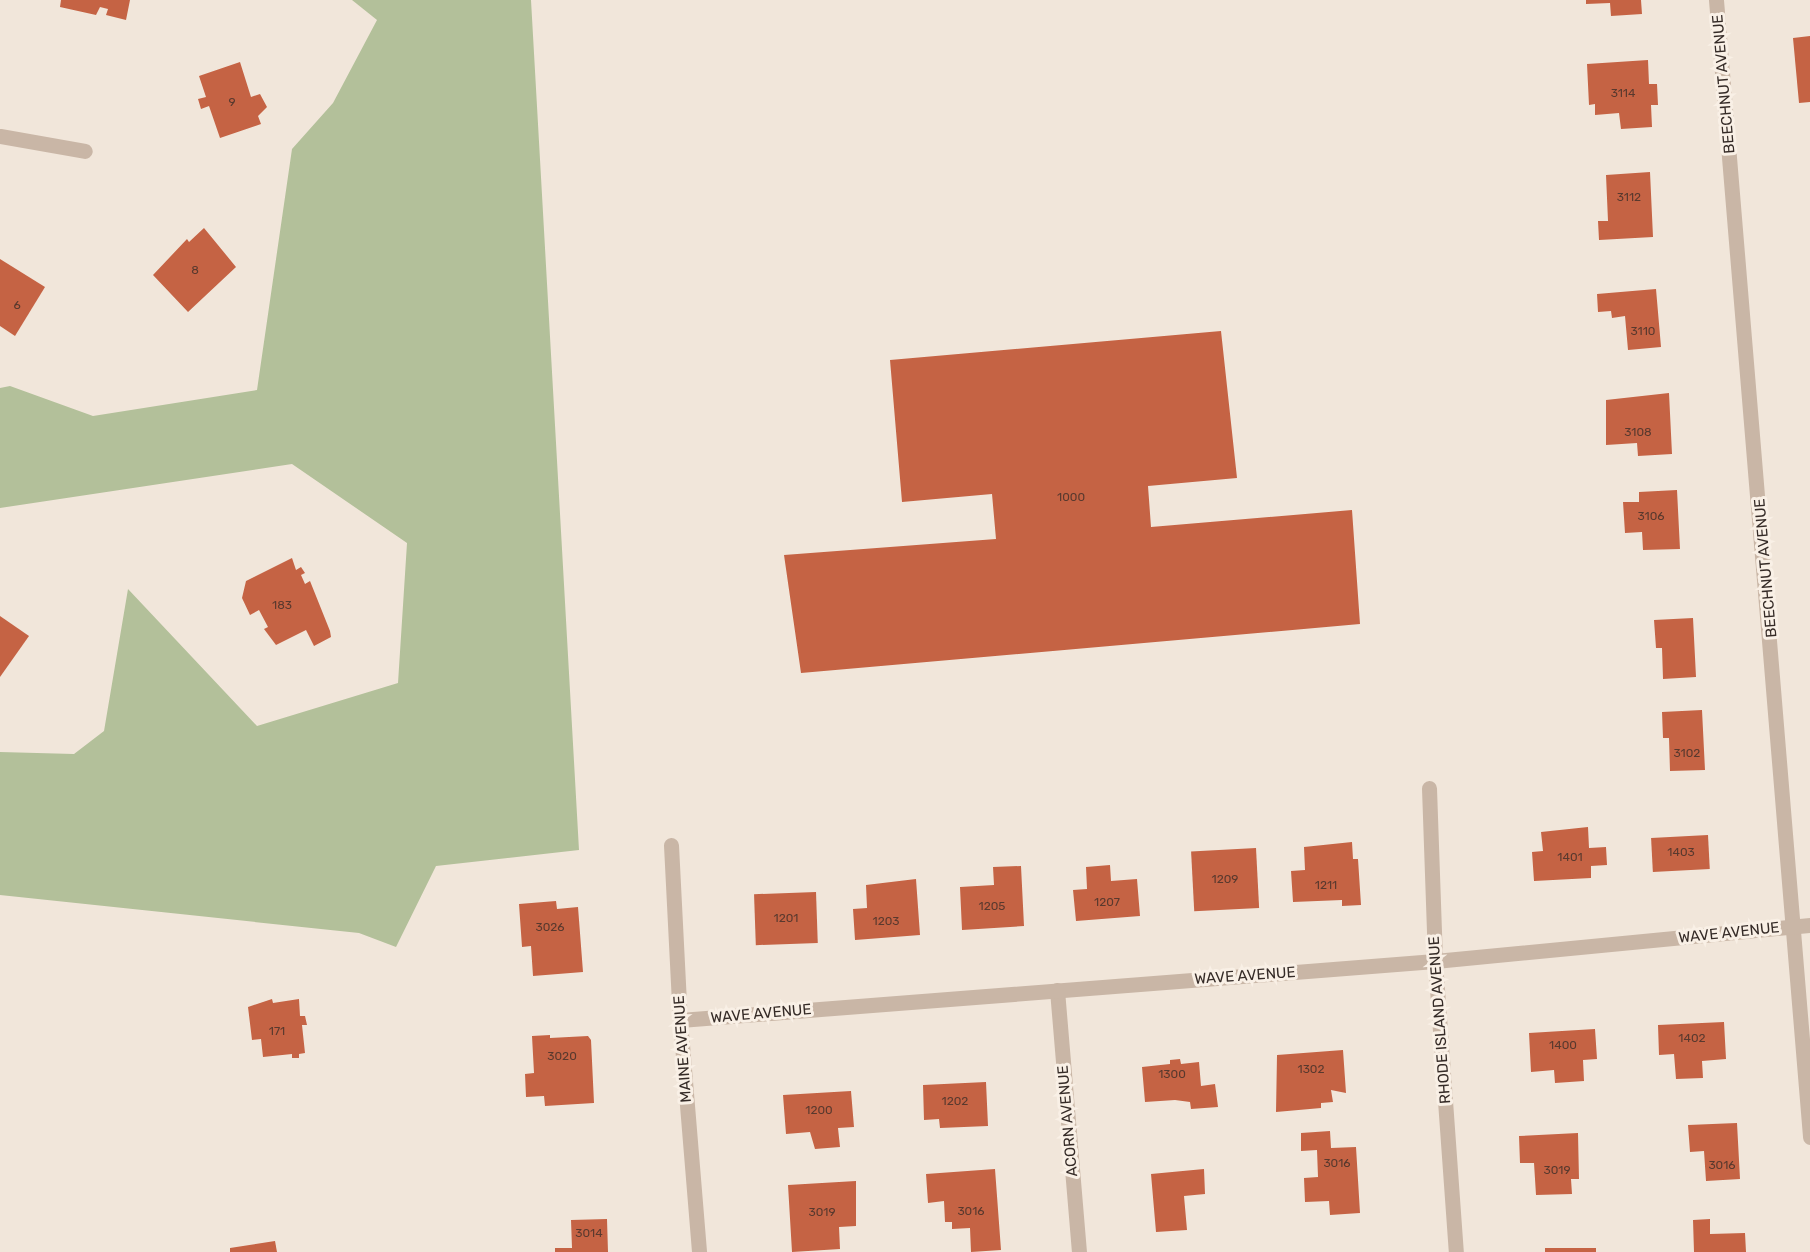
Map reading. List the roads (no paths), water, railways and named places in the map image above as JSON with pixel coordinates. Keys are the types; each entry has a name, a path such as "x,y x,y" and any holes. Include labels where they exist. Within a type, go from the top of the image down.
{"street":[{"name":"BEECHNUT AVENUE","path":"1716,0 1772,637 1792,927 1810,1137"},
{"path":"0,136 85,151"},
{"name":"RHODE ISLAND AVENUE","path":"1429,788 1435,961 1456,1252"},
{"name":"MAINE AVENUE","path":"671,845 680,1020 699,1252"},
{"name":"WAVE AVENUE","path":"680,1020 1435,961 1810,925"},
{"name":"ACORN AVENUE","path":"1057,990 1079,1252"}]}
